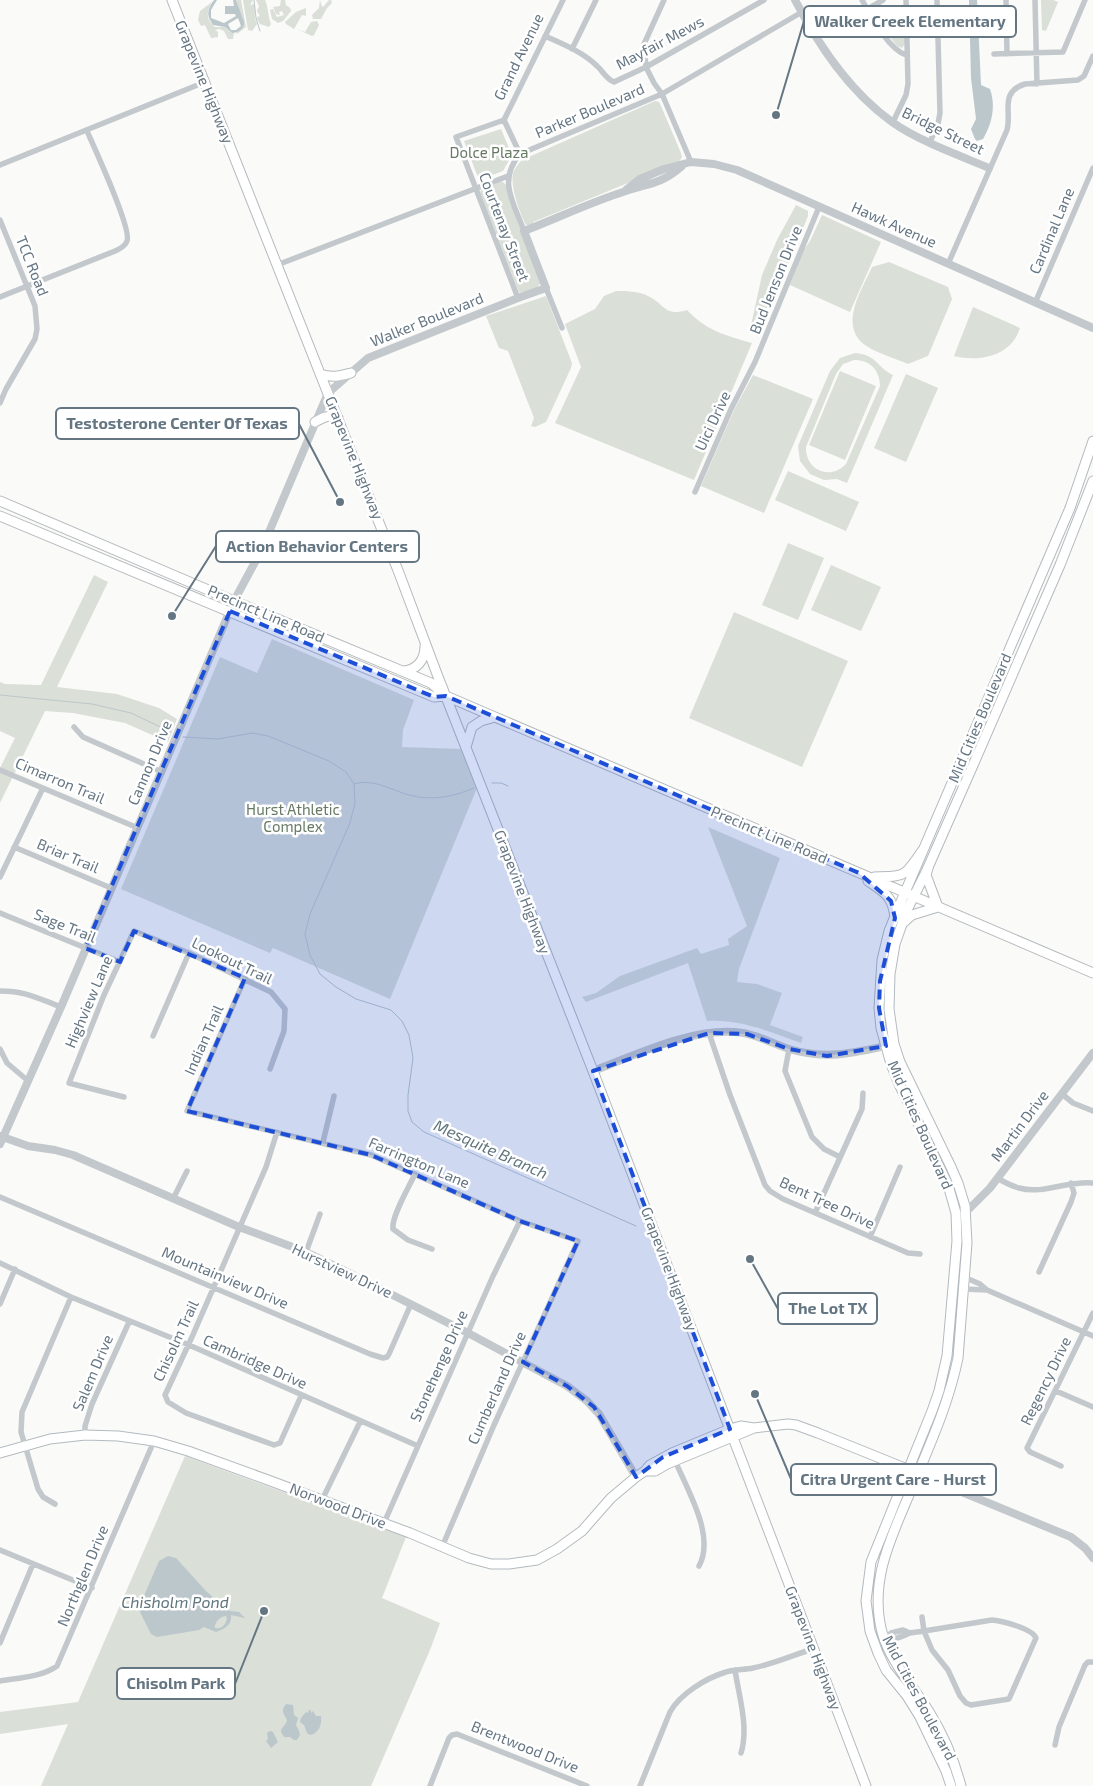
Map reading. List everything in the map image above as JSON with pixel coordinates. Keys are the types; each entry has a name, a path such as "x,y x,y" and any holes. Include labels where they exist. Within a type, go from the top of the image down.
{"main road":[{"name":"Grapevine Highway","path":"172,0 338,418 593,1072 866,1786"},
{"path":"320,374 338,377 351,373"},
{"path":"315,422 324,416 338,418"},
{"name":"Mid Cities Boulevard","path":"962,1786 942,1735 896,1663 885,1638 880,1618 878,1584 881,1568 890,1541 942,1415 954,1376 958,1358 967,1243 966,1212 958,1183 890,1045 890,974 898,921 905,892 1074,496 1093,441"},
{"name":"Mid Cities Boulevard","path":"951,1786 942,1762 920,1717 907,1696 886,1670 868,1622 866,1601 871,1562 932,1411 944,1373 957,1241 956,1213 946,1180 899,1084 879,1008 880,981 884,950 928,868 1038,615 1093,481"},
{"path":"1074,496 1086,500"},
{"name":"Precinct Line Road","path":"0,501 234,602 432,682 446,696 1093,973"},
{"name":"Precinct Line Road","path":"0,516 434,697 446,696"},
{"path":"108,561 114,549"},
{"path":"1022,619 1038,615"},
{"path":"403,671 416,667 424,658 424,638"},
{"path":"302,642 308,640 324,644 328,640"},
{"path":"324,651 332,647 345,652 361,653"},
{"path":"466,747 472,727 480,721 496,717"},
{"path":"963,757 974,763"},
{"path":"869,877 899,876 912,866 922,852"},
{"path":"859,873 860,876 886,894 892,903 898,921 938,907 926,875 928,868"},
{"path":"884,950 890,964 890,974"},
{"path":"946,1180 952,1185 958,1204 966,1212"},
{"path":"944,1373 954,1376"},
{"path":"731,1433 779,1424 796,1425 918,1474"},
{"name":"Norwood Drive","path":"0,1453 50,1439 85,1435 118,1436 154,1441 188,1451 384,1523 469,1558 491,1564 520,1564 537,1560 557,1550 582,1531 610,1498 645,1471 655,1471 673,1457 731,1433"},
{"path":"880,1538 890,1541"},
{"path":"874,1642 885,1638"}],"street":[{"path":"572,49 596,0"},
{"path":"664,0 644,44 646,68 662,94 691,162"},
{"name":"Mayfair Mews","path":"546,36 592,60 614,82 646,68 764,0"},
{"name":"Bridge Street","path":"795,0 842,76 865,99 893,122 930,142 989,168"},
{"path":"862,0 896,49 906,55"},
{"path":"835,28 883,0"},
{"path":"893,122 906,94 908,84 906,0"},
{"path":"930,142 938,124 940,112 937,0"},
{"path":"1006,0 1007,54"},
{"path":"1035,0 1037,84"},
{"path":"994,54 1063,52 1085,0"},
{"name":"Grand Avenue","path":"520,154 504,120 546,36 561,1"},
{"name":"Parker Boulevard","path":"520,154 662,94 802,12"},
{"path":"948,264 1008,126 1008,102 1012,93 1021,85 1078,80 1084,76 1093,56"},
{"path":"0,166 204,82"},
{"name":"Courtenay Street","path":"504,120 456,137 518,298"},
{"path":"0,297 115,251 127,241 127,232 120,211 87,131"},
{"path":"520,154 513,163 508,176 511,195 562,328"},
{"name":"Hawk Avenue","path":"524,231 626,190 634,183 664,169 682,166 691,162 714,164 737,170 1093,328"},
{"name":"Cardinal Lane","path":"1035,303 1093,168"},
{"path":"277,265 508,176"},
{"name":"Bud Jenson Drive","path":"755,362 819,207"},
{"name":"TCC Road","path":"0,220 35,306 37,329 35,339 0,403"},
{"name":"Walker Boulevard","path":"328,393 368,358 546,288"},
{"name":"Uici Drive","path":"695,492 731,409 755,362"},
{"name":"Cannon Drive","path":"1,1139 61,1007 230,611 261,551 328,393"},
{"path":"74,727 83,737 162,772"},
{"name":"Cimarron Trail","path":"0,770 138,828"},
{"path":"0,877 43,788"},
{"name":"Briar Trail","path":"14,847 111,888"},
{"name":"Sage Trail","path":"0,913 120,962"},
{"name":"Lookout Trail","path":"134,931 189,953 271,992 284,1009 284,1031 270,1068"},
{"name":"Highview Lane","path":"124,1097 69,1083 104,995 134,931"},
{"path":"153,1036 189,953"},
{"name":"Indian Trail","path":"187,1111 245,978"},
{"path":"0,991 19,991 61,1007"},
{"path":"593,1072 691,1036 709,1033 735,1032 746,1034 810,1054 827,1056 890,1045"},
{"name":"Bent Tree Drive","path":"709,1033 730,1095 765,1185 770,1191 783,1199 908,1253 920,1254"},
{"path":"789,1048 785,1071 812,1137 824,1149 840,1157"},
{"path":"0,1049 7,1063 27,1080"},
{"name":"Martin Drive","path":"966,1212 990,1188 1093,1053"},
{"path":"815,1212 862,1108 863,1093"},
{"path":"1062,1094 1073,1103 1093,1111"},
{"path":"323,1142 334,1096"},
{"name":"Farrington Lane","path":"187,1111 371,1155 520,1221 578,1241"},
{"name":"Chisolm Trail","path":"277,1132 266,1167 189,1345 165,1395 168,1402 186,1413 274,1445 280,1443 301,1396"},
{"name":"Hurstview Drive","path":"1,1139 28,1146 62,1151 239,1227 306,1252 468,1333 567,1386 594,1407 636,1477"},
{"path":"870,1237 900,1167"},
{"path":"174,1199 186,1171"},
{"path":"414,1174 395,1216 392,1225 393,1230 408,1240 432,1249"},
{"path":"997,1178 1019,1188 1031,1189 1071,1183 1093,1183"},
{"path":"1039,1272 1071,1202 1074,1193 1071,1183"},
{"name":"Mountainview Drive","path":"0,1197 383,1358 388,1357 411,1304"},
{"path":"306,1252 320,1214"},
{"name":"Stonehenge Drive","path":"384,1523 520,1221"},
{"name":"Cumberland Drive","path":"442,1547 522,1362 578,1241"},
{"name":"Cambridge Drive","path":"0,1263 71,1297 189,1345 418,1446"},
{"path":"0,1304 15,1269"},
{"path":"964,1277 980,1284 987,1290 1093,1336"},
{"path":"963,1289 987,1290"},
{"path":"55,1504 41,1494 22,1432 22,1412 71,1297"},
{"name":"Regency Drive","path":"1061,1466 1030,1452 1027,1448 1093,1313"},
{"name":"Salem Drive","path":"85,1435 85,1426 92,1404 129,1322"},
{"path":"1056,1391 1093,1408"},
{"path":"322,1500 360,1422"},
{"name":"Northglen Drive","path":"0,1681 40,1673 57,1666 154,1441"},
{"path":"673,1457 698,1513 704,1533 705,1550 699,1566"},
{"path":"918,1474 1071,1537 1086,1548 1093,1558"},
{"path":"0,1550 92,1588"},
{"path":"0,1643 33,1564"},
{"path":"885,1638 893,1640 910,1633 924,1631 974,1622 998,1621 1032,1632 1036,1638 1009,1699 971,1706 962,1699 948,1670 932,1650 924,1631 922,1617"},
{"path":"640,1786 674,1706 683,1696 710,1679 726,1672 754,1668 813,1649"},
{"path":"1055,1745 1059,1727 1090,1662"},
{"path":"735,1670 744,1728 744,1742 740,1753"},
{"name":"Brentwood Drive","path":"430,1786 450,1738 454,1734 461,1735 587,1786"}],"highlighted area":[{"path":"230,611 434,697 446,696 859,873 891,901 895,918 880,981 879,1008 886,1046 827,1056 789,1049 747,1034 709,1033 593,1071 730,1429 663,1457 636,1477 594,1407 567,1386 523,1362 578,1241 520,1221 371,1155 187,1111 245,978 134,931 120,962 85,948"}],"green space":[{"path":"236,0 241,0 246,27 237,34 244,25"},
{"path":"243,0 253,0 250,5 254,4 257,24 252,31 248,30"},
{"path":"256,0 265,0 271,24 269,27 260,24 257,19 260,16 257,11 259,6"},
{"path":"281,0 285,0 286,5 291,11 283,21 278,23 272,19 270,10 273,9 277,17 284,15 282,11 279,12 280,15 276,14 273,7 280,6"},
{"path":"320,0 322,7 329,0 332,3 321,19 313,19 312,15 319,8"},
{"path":"1041,0 1058,2 1046,31 1042,30"},
{"path":"212,2 208,12 210,21 215,27 225,27 234,33 233,39 228,39 224,31 219,29 215,30 218,32 218,37 211,38 205,25 201,26 198,20 200,11"},
{"path":"306,8 306,16 302,15 294,29 286,24 285,22 296,12"},
{"path":"317,21 319,25 312,36 297,29 305,32 311,22"},
{"path":"899,21 904,21 905,44 902,48 897,46 883,28"},
{"path":"655,101 659,102 681,153 682,157 679,162 533,222 533,225 526,225 516,200 512,179 515,169 522,160"},
{"name":"Dolce Plaza","path":"501,129 512,155 503,171 479,180 464,141"},
{"path":"502,181 506,185 508,196 541,282 537,288 521,293 480,192 482,188"},
{"path":"796,205 808,211 808,216 760,334 750,330 762,275 777,240"},
{"path":"822,215 881,242 850,312 790,285 803,251 810,241"},
{"path":"889,262 948,287 952,299 928,356 908,364 869,348 857,337 853,328 853,318 858,297 872,267"},
{"path":"616,291 644,294 669,311 679,312 687,310 701,323 725,335 752,343 694,480 555,423 581,367 565,324 595,309 604,296"},
{"path":"546,296 572,363 546,422 535,427 531,426 534,418 508,351 499,348 486,316"},
{"path":"973,307 1020,328 1016,338 1002,351 993,355 974,358 954,356"},
{"path":"855,353 863,354 873,359 893,375 847,483 837,479 824,480 810,474 800,461 798,446 830,371 840,358","holes":["860,360 873,367 880,380 880,386 846,464 833,472 820,471 810,462 806,447 836,374 843,364"]},
{"path":"840,371 876,386 845,460 809,445"},
{"path":"906,374 938,388 906,462 874,448"},
{"path":"753,375 813,399 764,513 701,486 734,410"},
{"path":"788,471 859,502 846,531 775,500"},
{"path":"788,543 824,558 798,620 762,605"},
{"path":"831,565 881,587 861,631 811,610"},
{"path":"94,575 108,582 57,687 117,694 159,708 177,719 168,742 125,723 73,713 45,711 0,803 0,768 15,738 0,731 0,682 5,684 41,685"},
{"path":"734,612 848,661 802,767 689,718"},
{"name":"Hurst Athletic Complex","path":"272,639 414,700 403,730 402,747 462,749 477,788 390,999 273,948 270,953 121,889 220,657 257,673"},
{"path":"708,827 780,858 739,969 737,982 757,984 782,993 770,1025 803,1037 801,1043 743,1024 707,1021 688,963 586,1002 582,997 596,993 620,976 697,948 701,954 729,945 728,939 747,926"},
{"path":"185,1456 406,1537 382,1598 440,1623 371,1786 41,1786 68,1724 0,1734 0,1712 78,1702"}],"water":[{"path":"214,0 217,0 211,10 211,18 224,23 236,16 235,14 225,14 225,6 234,6 233,0 236,0 244,22 242,28 232,33 225,27 213,25 208,16","holes":["238,18 241,26 236,30 231,30 228,24"]},
{"path":"969,0 977,0 981,85 990,89 993,102 989,127 983,139 977,141 971,129 976,119 971,78"},
{"name":"Chisholm Pond","path":"168,1556 176,1558 205,1590 223,1606 230,1611 239,1612 245,1618 231,1615 227,1626 216,1632 204,1627 199,1630 157,1637 151,1634 140,1612 140,1605 159,1561","holes":["226,1616 227,1619 223,1626 215,1628 215,1624 220,1618"]},
{"path":"286,1704 293,1705 294,1715 298,1718 296,1725 300,1735 297,1740 284,1737 281,1732 287,1720 283,1711"},
{"path":"311,1710 311,1713 313,1711 316,1716 321,1716 318,1730 310,1735 300,1722 301,1718"},
{"path":"273,1732 278,1742 271,1748 266,1741 268,1739 267,1733"}],"waterway":[{"path":"254,0 260,31"},
{"name":"Mesquite Branch","path":"0,695 92,704 131,713 171,732"},
{"name":"Mesquite Branch","path":"183,737 218,739 252,733 268,736 329,761 346,772 354,784 355,803 350,823 310,914 305,934 310,955 320,974 336,987 356,999 391,1010 402,1021 409,1035 413,1058 408,1095 408,1111 412,1122 424,1132 636,1226"},
{"path":"354,784 368,782 409,795 426,798 450,796 474,788"},
{"path":"492,783 501,783 508,786"}],"place":[{"name":"Walker Creek Elementary","path":"776,115"},
{"name":"Testosterone Center Of Texas","path":"340,502"},
{"name":"Action Behavior Centers","path":"172,616"},
{"name":"The Lot TX","path":"750,1259"},
{"name":"Citra Urgent Care - Hurst","path":"755,1394"},
{"name":"Chisolm Park","path":"264,1611"}]}
